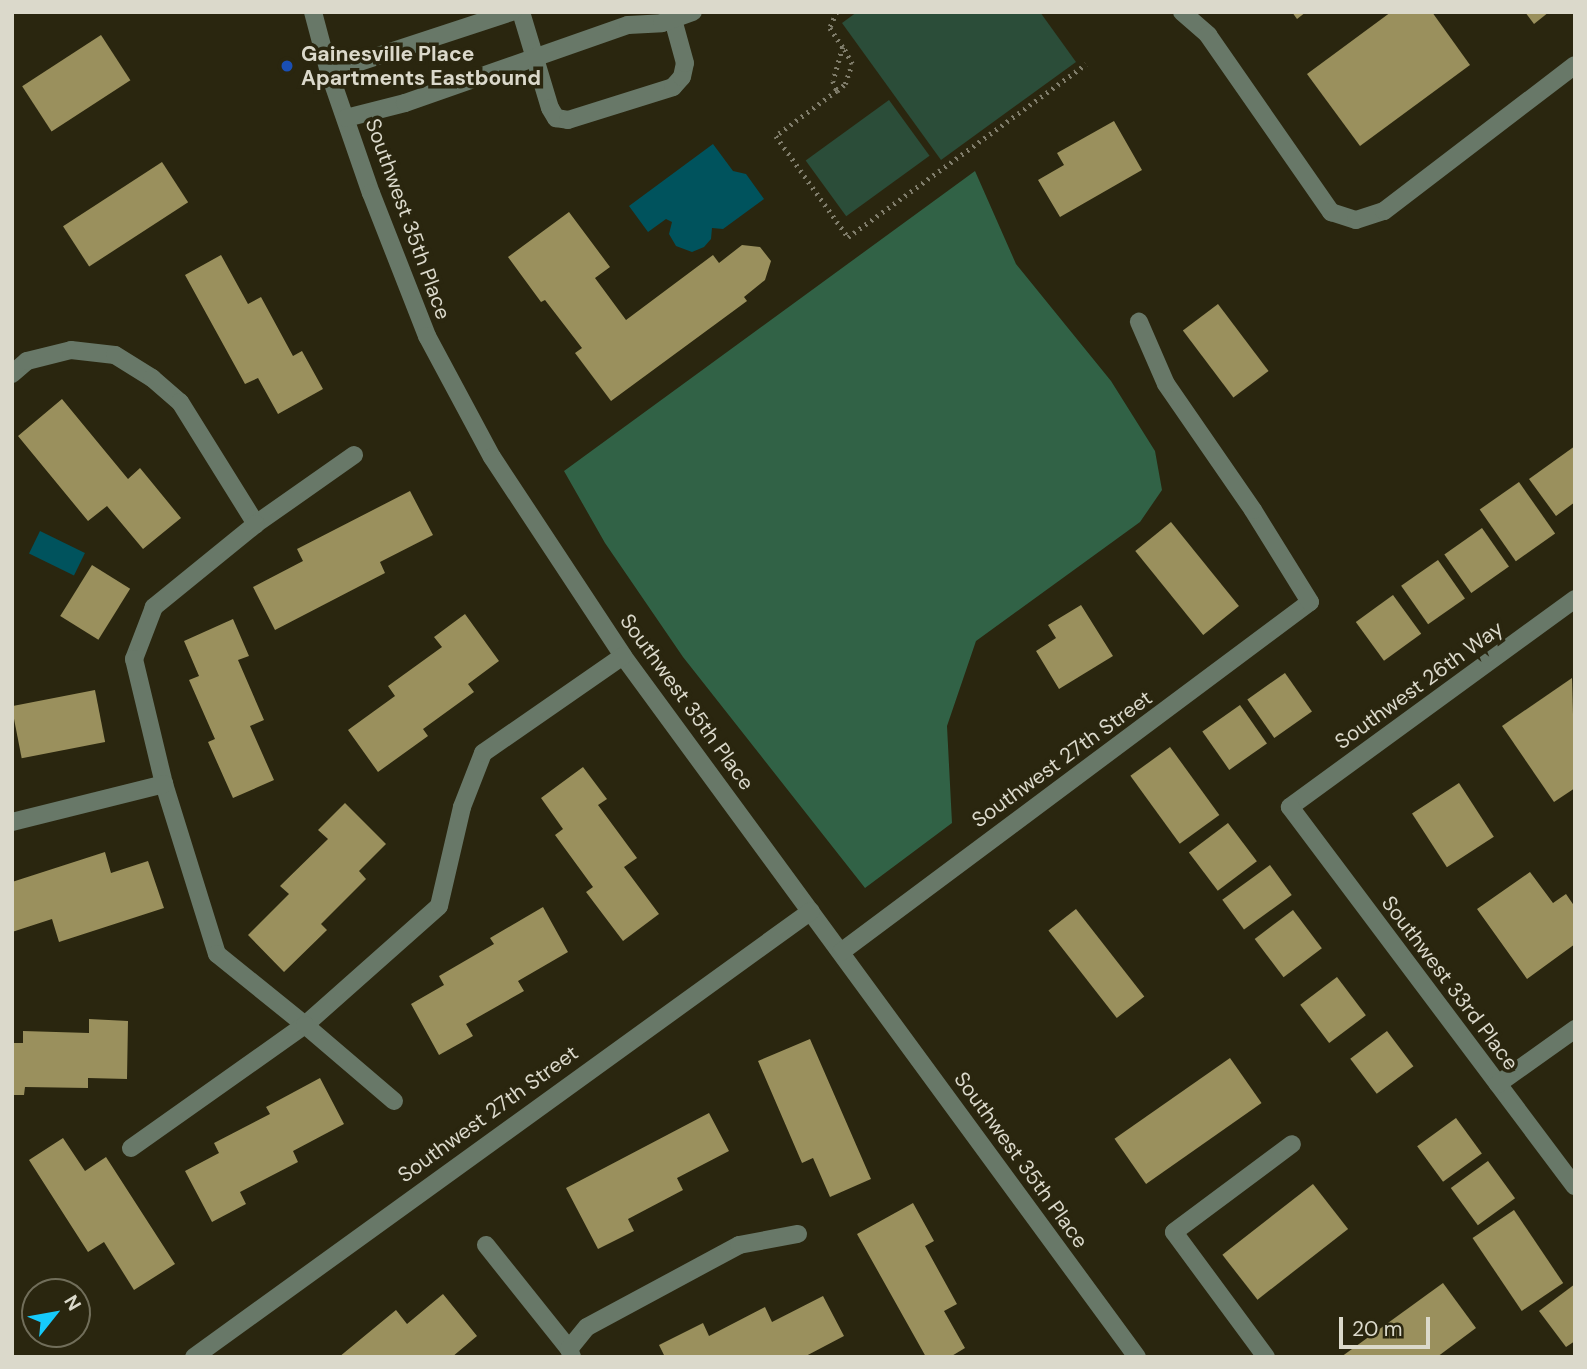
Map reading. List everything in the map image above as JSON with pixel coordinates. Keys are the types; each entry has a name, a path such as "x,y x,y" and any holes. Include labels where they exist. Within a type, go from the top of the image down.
{"street":[{"name":"Southwest 35th Place","path":"313,12 329,72 427,336 492,457 623,656 1137,1357"},
{"path":"329,72 512,12"},
{"path":"521,12 550,108 556,118 568,120 673,87 682,77 685,63 673,15"},
{"path":"628,26 647,12"},
{"path":"346,118 405,103 628,26 662,23 673,15 693,12"},
{"path":"1182,12 1208,35 1331,212 1356,220 1384,211 1575,65"},
{"name":"Southwest 27th Street","path":"841,952 1310,603 1253,510 1166,384 1139,322"},
{"path":"12,374 27,361 71,350 115,355 152,378 180,402 256,524"},
{"path":"355,456 256,524 154,607 134,659 164,784 217,954 394,1101"},
{"name":"Southwest 26th Way","path":"1290,807 1575,599"},
{"path":"131,1148 305,1025 439,906 461,807 483,753 623,656"},
{"path":"12,822 164,784"},
{"name":"Southwest 33rd Place","path":"1290,807 1575,1186"},
{"name":"Southwest 27th Street","path":"194,1357 811,911"},
{"path":"1498,1084 1575,1029"},
{"path":"1266,1357 1174,1233 1292,1144"},
{"path":"486,1245 571,1353 587,1328 739,1245 798,1234"}],"path":[{"path":"837,12 830,27 852,64 845,84 776,136 848,237 1086,64"},
{"path":"836,92 833,81 843,47"}],"green space":[{"path":"857,12 1040,12 1076,62 941,160 842,23"},
{"path":"889,100 930,156 846,216 806,161"},
{"path":"975,171 1016,264 1111,381 1155,451 1162,490 1140,522 976,641 947,726 952,823 865,888 683,657 605,543 564,471"}],"water":[{"path":"713,144 733,171 746,174 764,199 723,229 712,228 711,239 704,247 692,252 676,246 669,234 672,222 666,219 648,232 629,206"},
{"path":"40,531 85,553 74,575 29,553"}],"building":[{"path":"1292,12 1306,12 1297,19"},
{"path":"1391,12 1432,12 1470,65 1360,146 1307,74"},
{"path":"1525,12 1549,12 1534,24"},
{"path":"101,35 130,80 52,131 22,86"},
{"path":"1114,121 1142,170 1060,217 1038,180 1064,165 1057,153"},
{"path":"162,162 188,202 89,267 63,226"},
{"path":"569,212 610,267 595,278 626,320 713,255 719,263 742,245 760,247 771,261 765,280 744,297 747,301 611,401 575,353 582,348 545,300 541,302 508,257"},
{"path":"221,255 248,304 261,297 293,356 302,351 323,389 278,414 258,378 245,384 185,275"},
{"path":"1218,304 1269,371 1233,398 1183,330"},
{"path":"62,399 128,479 140,468 181,518 143,549 107,506 88,521 18,436"},
{"path":"1575,446 1575,502 1556,516 1529,479"},
{"path":"1519,482 1555,534 1516,561 1480,510"},
{"path":"410,491 433,535 380,562 385,573 275,630 253,587 303,561 297,549"},
{"path":"1171,522 1239,606 1203,635 1135,551"},
{"path":"1482,528 1509,567 1471,593 1444,554"},
{"path":"1438,560 1465,599 1428,624 1401,586"},
{"path":"92,565 130,589 98,640 60,616"},
{"path":"1393,595 1421,634 1384,661 1356,622"},
{"path":"1081,605 1113,656 1059,689 1036,651 1056,638 1048,625"},
{"path":"465,614 499,661 468,684 474,692 423,729 428,736 378,772 348,730 395,696 388,686 442,647 434,637"},
{"path":"233,619 249,656 238,660 264,720 250,726 274,780 233,798 208,742 215,739 189,680 199,676 184,641"},
{"path":"1285,673 1312,712 1274,738 1247,699"},
{"path":"1572,678 1575,788 1554,802 1502,726"},
{"path":"95,690 105,742 22,758 12,706"},
{"path":"1240,705 1267,744 1229,770 1202,731"},
{"path":"1170,747 1219,815 1180,844 1130,776"},
{"path":"583,767 607,799 598,805 637,858 624,867 659,914 623,941 586,892 593,887 555,835 563,829 541,798"},
{"path":"1459,783 1494,837 1447,867 1412,813"},
{"path":"345,803 386,844 359,871 366,879 321,924 327,930 284,972 248,935 289,894 280,886 328,839 318,830"},
{"path":"1228,823 1257,861 1218,891 1189,852"},
{"path":"105,852 111,873 148,861 164,908 59,942 52,919 12,932 12,882"},
{"path":"1270,865 1292,895 1244,930 1222,900"},
{"path":"1530,872 1553,903 1566,894 1575,907 1575,944 1527,979 1477,909"},
{"path":"543,907 568,952 518,981 524,991 466,1024 473,1036 439,1055 411,1004 444,985 439,976 494,944 490,938"},
{"path":"1076,909 1144,996 1117,1018 1048,931"},
{"path":"1293,910 1322,948 1284,977 1255,939"},
{"path":"1337,977 1366,1015 1329,1043 1300,1005"},
{"path":"89,1019 128,1021 127,1079 88,1078 88,1088 25,1087 24,1095 12,1095 12,1043 23,1043 23,1031 89,1033"},
{"path":"1387,1031 1413,1066 1377,1094 1350,1059"},
{"path":"810,1039 871,1179 830,1197 813,1158 802,1163 758,1061"},
{"path":"1230,1058 1262,1103 1146,1184 1114,1139"},
{"path":"320,1078 344,1124 293,1151 298,1162 240,1192 246,1204 212,1222 185,1171 219,1153 214,1143 270,1114 266,1107"},
{"path":"709,1113 729,1151 677,1178 683,1190 628,1219 634,1231 598,1249 566,1188"},
{"path":"1456,1118 1482,1154 1443,1182 1417,1146"},
{"path":"63,1138 85,1171 106,1157 175,1264 134,1290 104,1242 88,1252 29,1160"},
{"path":"1488,1161 1515,1198 1478,1225 1451,1188"},
{"path":"1313,1184 1348,1229 1257,1300 1222,1255"},
{"path":"913,1203 934,1241 925,1246 957,1304 944,1311 965,1348 950,1357 926,1357 857,1234"},
{"path":"1514,1210 1563,1283 1522,1311 1473,1238"},
{"path":"1443,1283 1476,1328 1437,1357 1341,1357"},
{"path":"1575,1284 1575,1341 1566,1347 1539,1311"},
{"path":"443,1294 477,1336 452,1357 339,1357 396,1310 407,1324"},
{"path":"823,1296 844,1336 804,1357 665,1357 659,1345 703,1323 709,1336 765,1307 772,1322"}],"place":[{"name":"Gainesville Place Apartments Eastbound","path":"287,66"}]}
